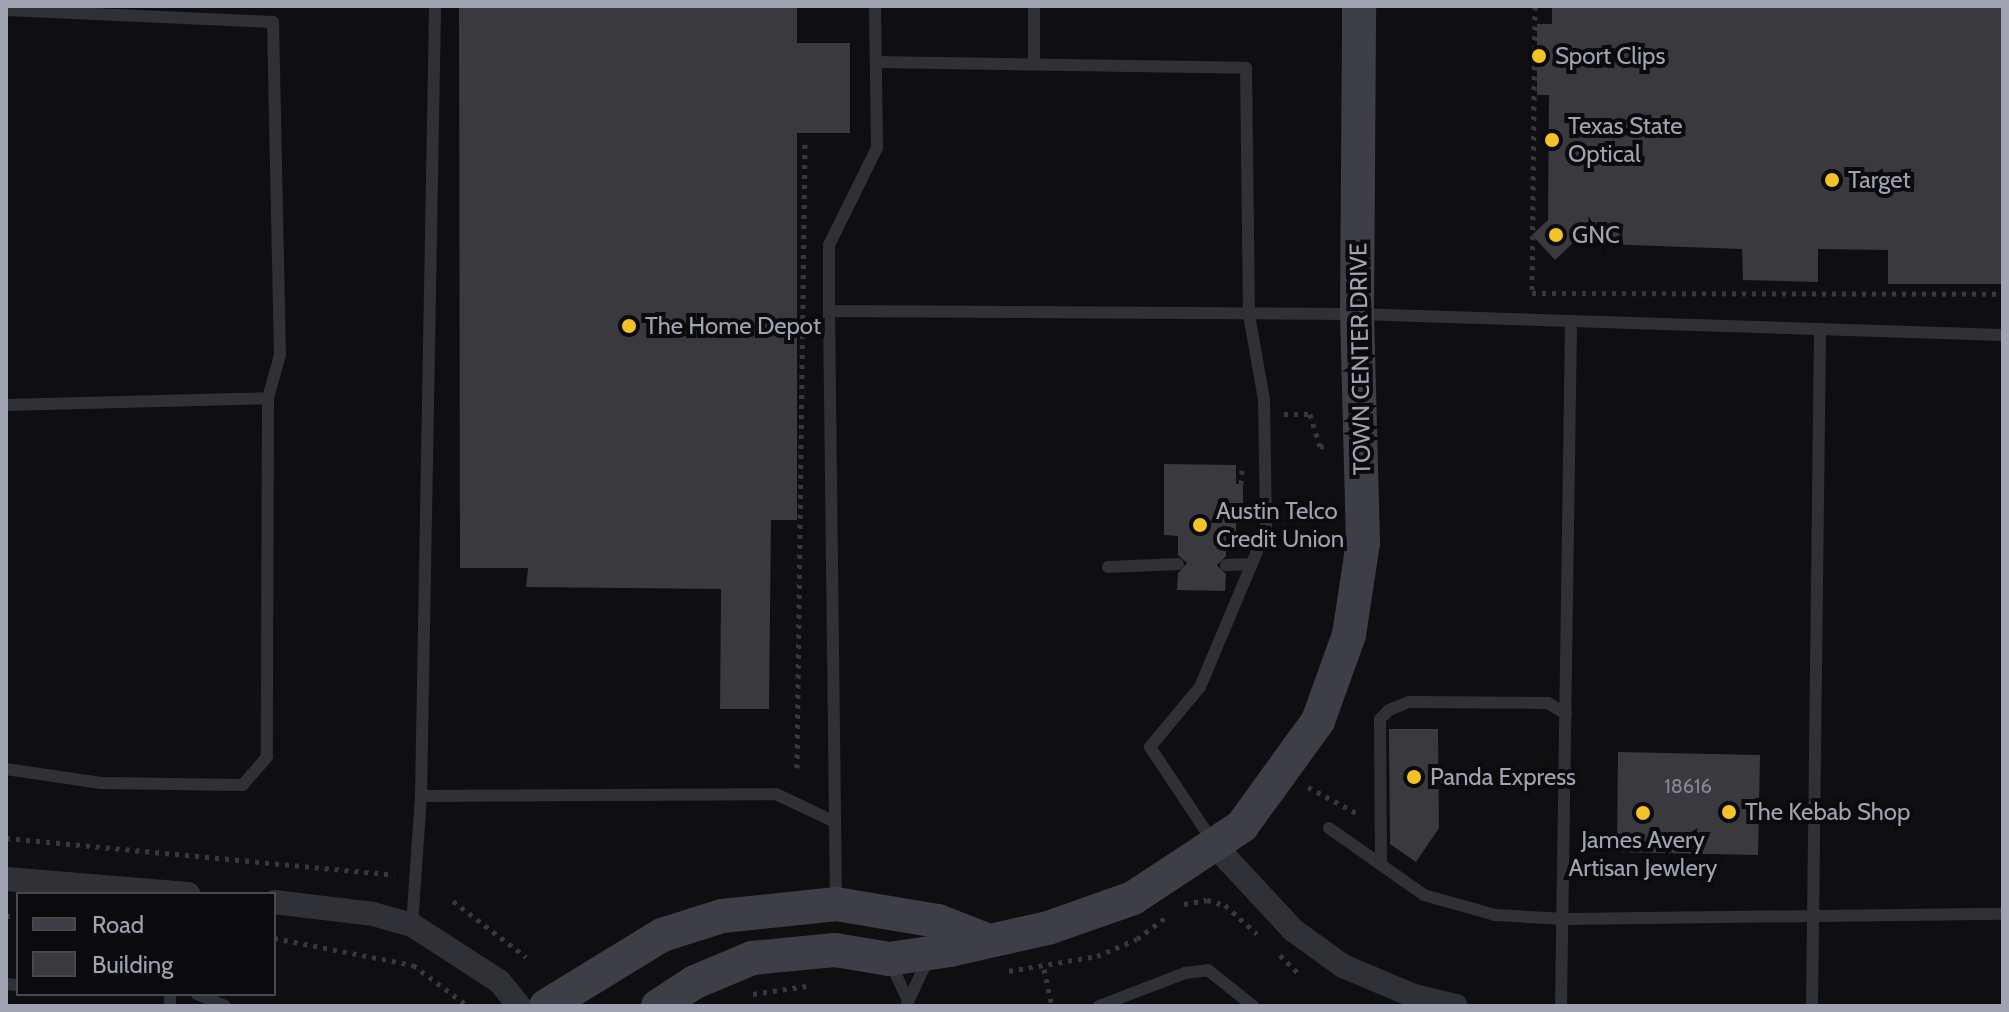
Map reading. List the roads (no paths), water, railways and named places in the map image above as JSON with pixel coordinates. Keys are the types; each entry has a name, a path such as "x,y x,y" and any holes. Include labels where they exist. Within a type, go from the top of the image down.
{"street":[{"name":"TOWN CENTER DRIVE","path":"658,1006 695,982 752,958 835,950 889,959 931,953 984,939 1048,928 1133,898 1216,847 1242,826 1318,721 1349,635 1363,542 1357,314 1359,6"},
{"path":"1216,847 1293,930 1343,966 1414,996 1456,1006"},
{"path":"6,879 164,892"},
{"path":"276,902 373,914 412,925 499,981 519,1006"},
{"path":"546,1006 662,935 722,916 836,904 938,921 984,939"},
{"path":"835,950 836,904"}],"lane":[{"path":"412,925 421,796 435,6"},
{"path":"836,904 829,245 877,148 875,6"},
{"path":"1034,6 1034,64"},
{"path":"6,10 273,22 280,355 268,398 267,757 243,785 101,783 6,769"},
{"path":"876,62 1246,68 1249,315 1265,420 1266,530 1200,687 1150,747 1216,847"},
{"path":"829,311 1357,314 2003,335"},
{"path":"1561,1006 1565,919 1571,321"},
{"path":"1812,1006 1820,329"},
{"path":"6,405 268,398"},
{"path":"1108,567 1178,564"},
{"path":"1226,565 1252,564"},
{"path":"1381,865 1380,719 1389,710 1409,702 1548,703 1566,714"},
{"path":"421,796 776,794 835,822"},
{"path":"1329,828 1424,895 1495,915 1565,919 2003,914"},
{"path":"906,1002 931,953"},
{"path":"889,959 906,1002"},
{"path":"1099,1006 1185,973 1208,970 1253,1006"},
{"path":"202,996 225,1006"}],"place":[{"name":"Sport Clips","path":"1539,56"},
{"name":"Texas State Optical","path":"1552,140"},
{"name":"Target","path":"1832,180"},
{"name":"GNC","path":"1556,235"},
{"name":"The Home Depot","path":"629,326"},
{"name":"Austin Telco Credit Union","path":"1200,525"},
{"name":"Panda Express","path":"1414,777"},
{"name":"The Kebab Shop","path":"1729,812"},
{"name":"James Avery Artisan Jewlery","path":"1643,813"}]}
